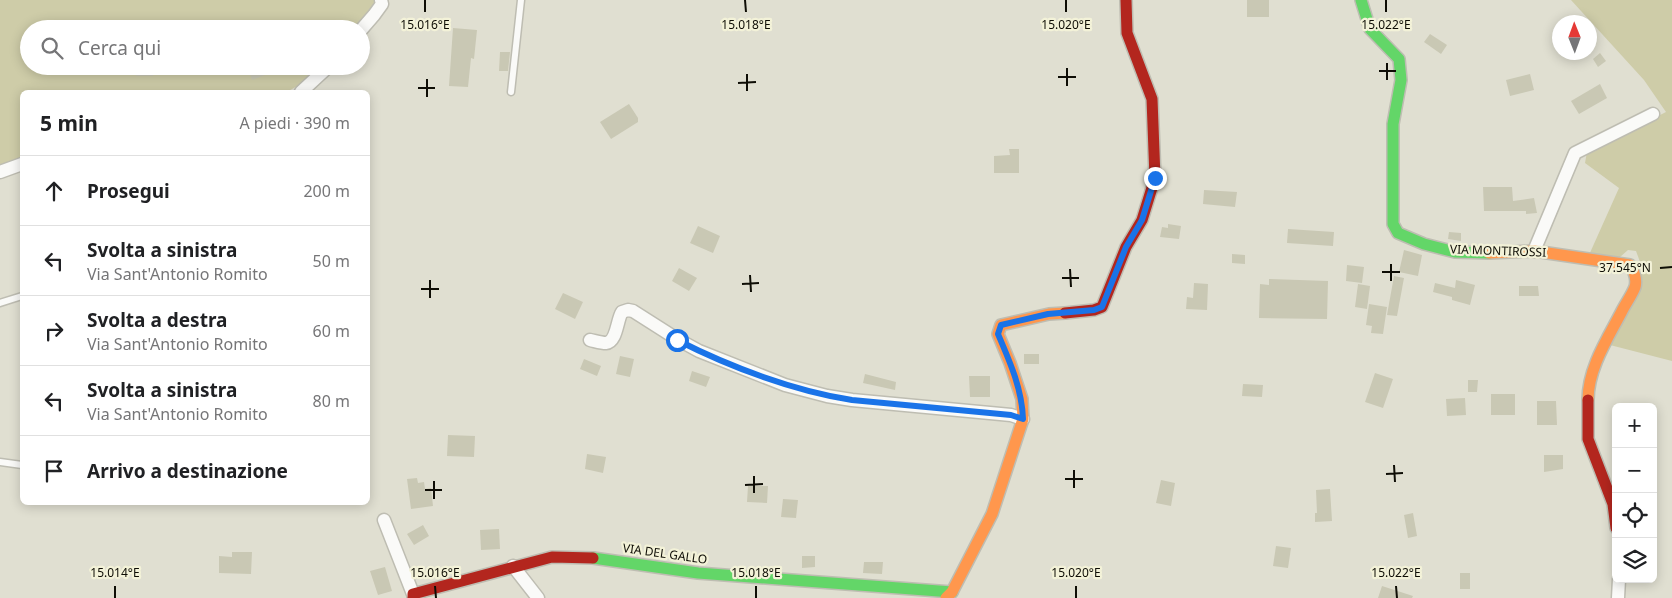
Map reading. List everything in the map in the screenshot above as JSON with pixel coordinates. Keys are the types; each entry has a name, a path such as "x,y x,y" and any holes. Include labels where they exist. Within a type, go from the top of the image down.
{"street":[{"path":"370,20 382,4 381,0"},
{"path":"949,595 992,514 1023,419 1022,399 998,334 1001,325 1048,314 1094,310 1102,307 1126,247 1142,220 1155,178 1152,99 1127,33 1126,0"},
{"name":"VIA MONTIROSSI","path":"1361,0 1370,29 1399,59 1401,80 1393,124 1392,195 1393,224 1398,233 1424,244 1455,252 1495,253 1534,251 1630,265 1634,272 1634,286 1606,341 1593,371 1588,390 1588,439 1612,501"},
{"path":"303,90 319,75"},
{"path":"1534,251 1575,154 1653,114"},
{"path":"0,172 20,165"},
{"path":"590,340 611,341 614,337 618,317 622,312 628,310 633,311 677,340 699,351 794,387 826,396 1011,415 1023,419"},
{"path":"384,520 413,596"},
{"name":"VIA DEL GALLO","path":"413,596 513,566 552,557 584,557 698,573 949,595"},
{"path":"513,566 538,598"},
{"path":"1618,598 1619,583"}],"lane":[{"path":"511,92 522,0"},
{"path":"0,303 20,297"},
{"path":"0,462 20,465"}],"shaded area":[{"path":"0,0 376,0 376,5 364,20 20,20 20,75 315,75 290,90 20,90 20,160 0,168"},
{"path":"1571,0 1672,0 1672,361 1610,345 1643,270 1636,251 1628,250 1620,257 1589,255 1619,188 1585,163 1587,152 1666,112 1644,80 1597,28 1597,15 1585,15"}],"building":[{"path":"1247,0 1269,0 1269,17 1247,17"},
{"path":"453,28 477,30 474,59 471,58 468,87 449,86"},
{"path":"1430,34 1447,45 1441,54 1424,42"},
{"path":"500,52 510,52 508,71 499,71"},
{"path":"1600,53 1606,61 1598,67 1594,60 1597,60 1597,56"},
{"path":"1530,74 1534,90 1510,96 1506,80"},
{"path":"136,75 153,75 153,76"},
{"path":"250,75 265,75 252,80"},
{"path":"1600,84 1607,98 1579,114 1571,101"},
{"path":"629,104 638,118 638,122 611,139 600,122"},
{"path":"1009,149 1019,149 1019,173 994,173 994,156 1010,155"},
{"path":"1483,187 1512,187 1513,201 1534,198 1537,213 1526,214 1526,211 1484,211"},
{"path":"1204,190 1237,192 1235,207 1203,204"},
{"path":"1168,224 1181,226 1179,239 1160,237 1162,227 1168,228"},
{"path":"698,226 720,236 713,253 690,243"},
{"path":"1288,229 1334,232 1333,246 1287,243"},
{"path":"1449,232 1461,233 1461,241 1448,239"},
{"path":"1404,250 1422,255 1418,276 1399,272"},
{"path":"1232,254 1245,255 1245,264 1232,263"},
{"path":"1347,265 1364,267 1362,283 1346,281"},
{"path":"679,268 697,278 689,291 672,281"},
{"path":"1394,276 1404,278 1397,316 1387,315"},
{"path":"1269,279 1328,281 1327,319 1259,318 1260,284 1269,285"},
{"path":"1456,280 1475,285 1470,305 1452,300 1452,297 1433,292 1435,283 1455,288"},
{"path":"1194,283 1208,284 1207,310 1186,309 1187,297 1193,298"},
{"path":"1358,284 1370,286 1367,309 1355,307"},
{"path":"1519,286 1538,286 1539,296 1519,296"},
{"path":"563,293 583,302 575,319 555,309"},
{"path":"1369,304 1387,307 1383,334 1371,333 1372,326 1366,325"},
{"path":"1024,354 1039,354 1039,364 1024,364"},
{"path":"620,356 634,359 630,377 616,374"},
{"path":"584,359 601,366 597,376 580,369"},
{"path":"692,371 710,377 706,387 689,381"},
{"path":"1375,373 1393,379 1383,408 1365,402"},
{"path":"865,374 896,382 895,390 863,383"},
{"path":"969,376 990,376 990,397 970,397"},
{"path":"1468,380 1478,380 1477,392 1468,392"},
{"path":"1243,384 1263,385 1262,397 1242,396"},
{"path":"1491,394 1515,394 1515,415 1491,415"},
{"path":"1465,398 1466,415 1447,416 1446,399"},
{"path":"1537,401 1556,401 1557,425 1537,425"},
{"path":"448,435 475,436 474,457 447,456"},
{"path":"587,454 606,457 603,473 585,469"},
{"path":"1544,455 1563,455 1563,469 1544,472"},
{"path":"417,478 418,483 424,482 425,489 431,488 433,506 411,509 407,479"},
{"path":"1161,480 1175,483 1171,506 1156,503"},
{"path":"748,486 768,486 767,503 747,502"},
{"path":"1330,489 1332,521 1315,522 1315,513 1317,513 1316,490"},
{"path":"783,499 798,500 796,518 781,517"},
{"path":"1413,513 1417,536 1408,538 1404,515"},
{"path":"423,525 429,536 414,545 407,534"},
{"path":"499,529 500,549 481,550 480,530"},
{"path":"1276,546 1291,548 1288,568 1273,566"},
{"path":"232,552 252,552 251,574 219,573 219,556 232,557"},
{"path":"802,556 815,556 815,567 802,568"},
{"path":"864,562 883,562 882,574 863,573"},
{"path":"385,567 392,591 378,595 370,571"},
{"path":"1460,573 1470,573 1470,589 1460,589"},
{"path":"1382,586 1413,596 1412,598 1378,598"}],"traffic: fast":[{"path":"1361,0 1370,29 1399,59 1401,80 1393,124 1393,224 1398,233 1424,244 1455,252 1489,253"},
{"path":"593,558 698,573 952,592"}],"traffic: slow":[{"path":"1489,253 1534,251 1630,265 1635,276 1635,287 1595,365 1591,376 1588,400"},
{"path":"946,598 952,592 992,514 1023,419 1022,399 998,334 1001,325 1049,314 1065,313"}],"traffic: jam":[{"path":"1065,313 1094,310 1102,307 1126,247 1142,220 1155,178 1152,99 1127,33 1126,0"},
{"path":"1588,400 1588,439 1612,501"},
{"path":"413,598 413,594 552,557 593,558"}],"route":[{"path":"677,340 699,351 785,385 826,396 1011,415 1023,419 1022,399 998,334 1001,325 1048,314 1094,310 1102,307 1126,247 1142,220 1155,178"}]}
